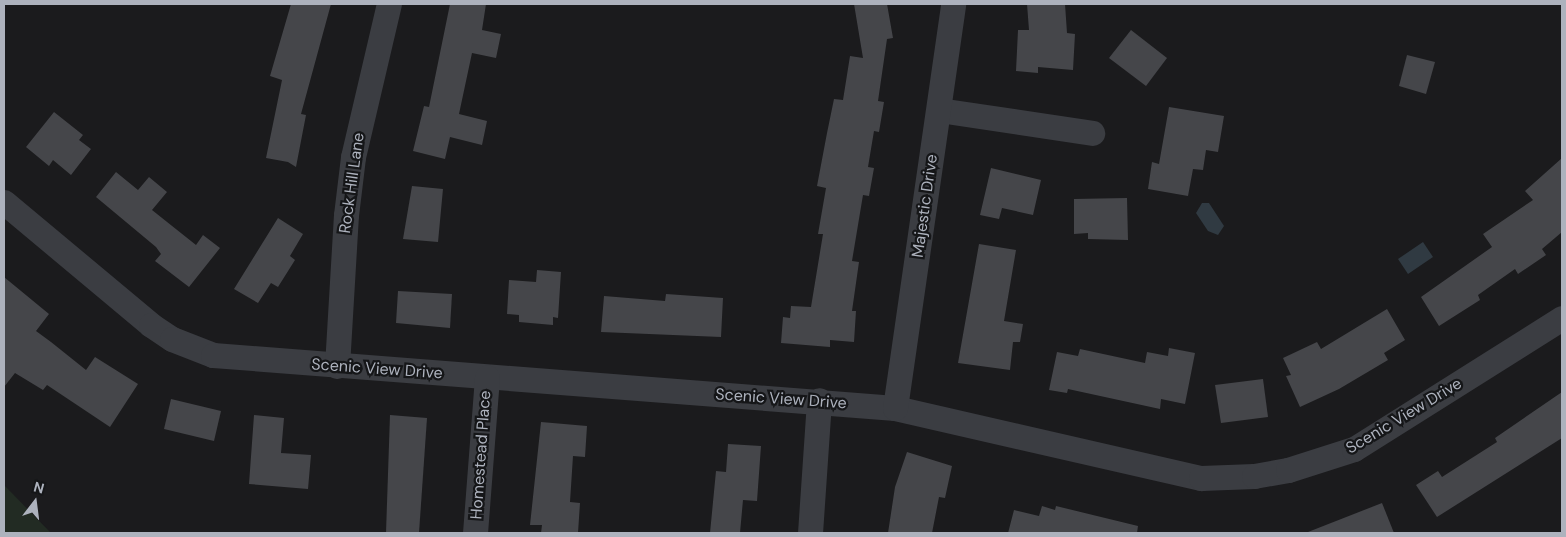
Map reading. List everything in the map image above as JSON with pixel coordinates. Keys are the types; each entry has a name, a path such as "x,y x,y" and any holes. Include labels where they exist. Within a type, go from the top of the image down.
{"street":[{"name":"Rock Hill Lane","path":"336,366 346,215 353,157 389,4"},
{"name":"Majestic Drive","path":"894,408 953,4"},
{"path":"939,110 1092,133"},
{"name":"Scenic View Drive","path":"4,202 146,321 172,339 213,355 336,366 819,400 894,408 1201,478 1254,476 1296,468 1354,449 1562,318"},
{"name":"Homestead Place","path":"475,533 487,377"},
{"path":"810,533 819,400"}],"shaded area":[{"path":"1202,203 1209,203 1224,226 1218,235 1208,231 1196,213"},
{"path":"1423,242 1433,257 1408,274 1398,259"},
{"path":"4,485 51,533 4,533"}],"building":[{"path":"291,4 331,4 301,114 306,115 296,167 288,162 266,158 282,80 270,76"},
{"path":"450,4 486,4 482,30 501,34 496,58 472,53 459,114 487,121 482,145 450,137 445,159 413,151 424,106 429,107"},
{"path":"854,4 887,4 893,38 887,39 878,101 884,102 879,132 874,131 868,167 874,168 869,196 863,195 852,261 859,262 852,311 856,311 854,342 830,340 830,347 781,343 783,317 790,318 791,306 811,307 823,234 818,234 826,188 817,186 834,99 843,100 850,56 863,58"},
{"path":"1027,4 1065,4 1067,33 1075,34 1073,70 1038,67 1038,73 1016,71 1018,30 1029,30"},
{"path":"1131,30 1167,58 1146,86 1109,58"},
{"path":"1407,55 1435,62 1426,94 1399,86"},
{"path":"1169,107 1224,116 1218,152 1206,150 1203,170 1193,169 1188,196 1148,189 1152,162 1159,164"},
{"path":"54,112 83,135 79,140 91,149 71,175 53,160 49,166 26,147"},
{"path":"1562,158 1562,232 1542,249 1546,255 1518,274 1515,269 1478,295 1480,300 1439,326 1421,297 1492,247 1483,234 1533,200 1525,191"},
{"path":"991,168 1041,180 1033,215 1002,208 999,219 980,215"},
{"path":"116,172 138,190 149,177 167,192 152,210 196,245 203,235 220,248 189,287 155,261 161,254 156,247 96,197"},
{"path":"412,186 443,189 438,242 403,239"},
{"path":"1127,198 1128,240 1088,239 1088,233 1074,234 1074,199"},
{"path":"278,218 303,234 290,256 295,260 278,287 271,283 258,303 234,289"},
{"path":"979,244 1016,250 1004,321 1023,324 1020,342 1013,342 1010,370 958,363"},
{"path":"537,270 561,272 558,318 553,317 553,325 519,322 519,315 507,314 509,280 536,282"},
{"path":"4,277 49,314 36,331 86,370 95,357 138,384 110,427 47,385 43,390 15,373 4,387"},
{"path":"398,291 452,294 450,328 396,323"},
{"path":"666,294 723,298 721,337 601,332 604,296 665,301"},
{"path":"1387,309 1405,340 1384,353 1388,360 1339,389 1300,407 1286,376 1291,375 1283,358 1317,342 1321,349"},
{"path":"1169,348 1195,353 1185,404 1161,399 1160,409 1068,389 1067,393 1049,390 1057,352 1078,356 1080,349 1145,363 1147,352 1168,356"},
{"path":"1263,379 1268,417 1221,423 1215,385"},
{"path":"1562,392 1562,438 1437,517 1416,485 1438,471 1442,477 1497,442 1495,438"},
{"path":"171,399 221,411 214,441 164,429"},
{"path":"254,415 284,418 281,453 311,455 308,489 249,484"},
{"path":"390,415 427,418 419,533 386,533"},
{"path":"541,422 587,426 585,457 573,456 570,502 580,503 578,533 541,533 542,525 530,525"},
{"path":"728,444 761,446 757,501 743,500 740,533 710,533 716,471 726,472"},
{"path":"907,452 952,466 945,498 939,497 932,533 888,533 895,487"},
{"path":"1382,503 1394,533 1308,533 1308,532"},
{"path":"1042,506 1055,510 1056,506 1138,526 1137,533 1008,533 1014,510 1039,516"}]}
